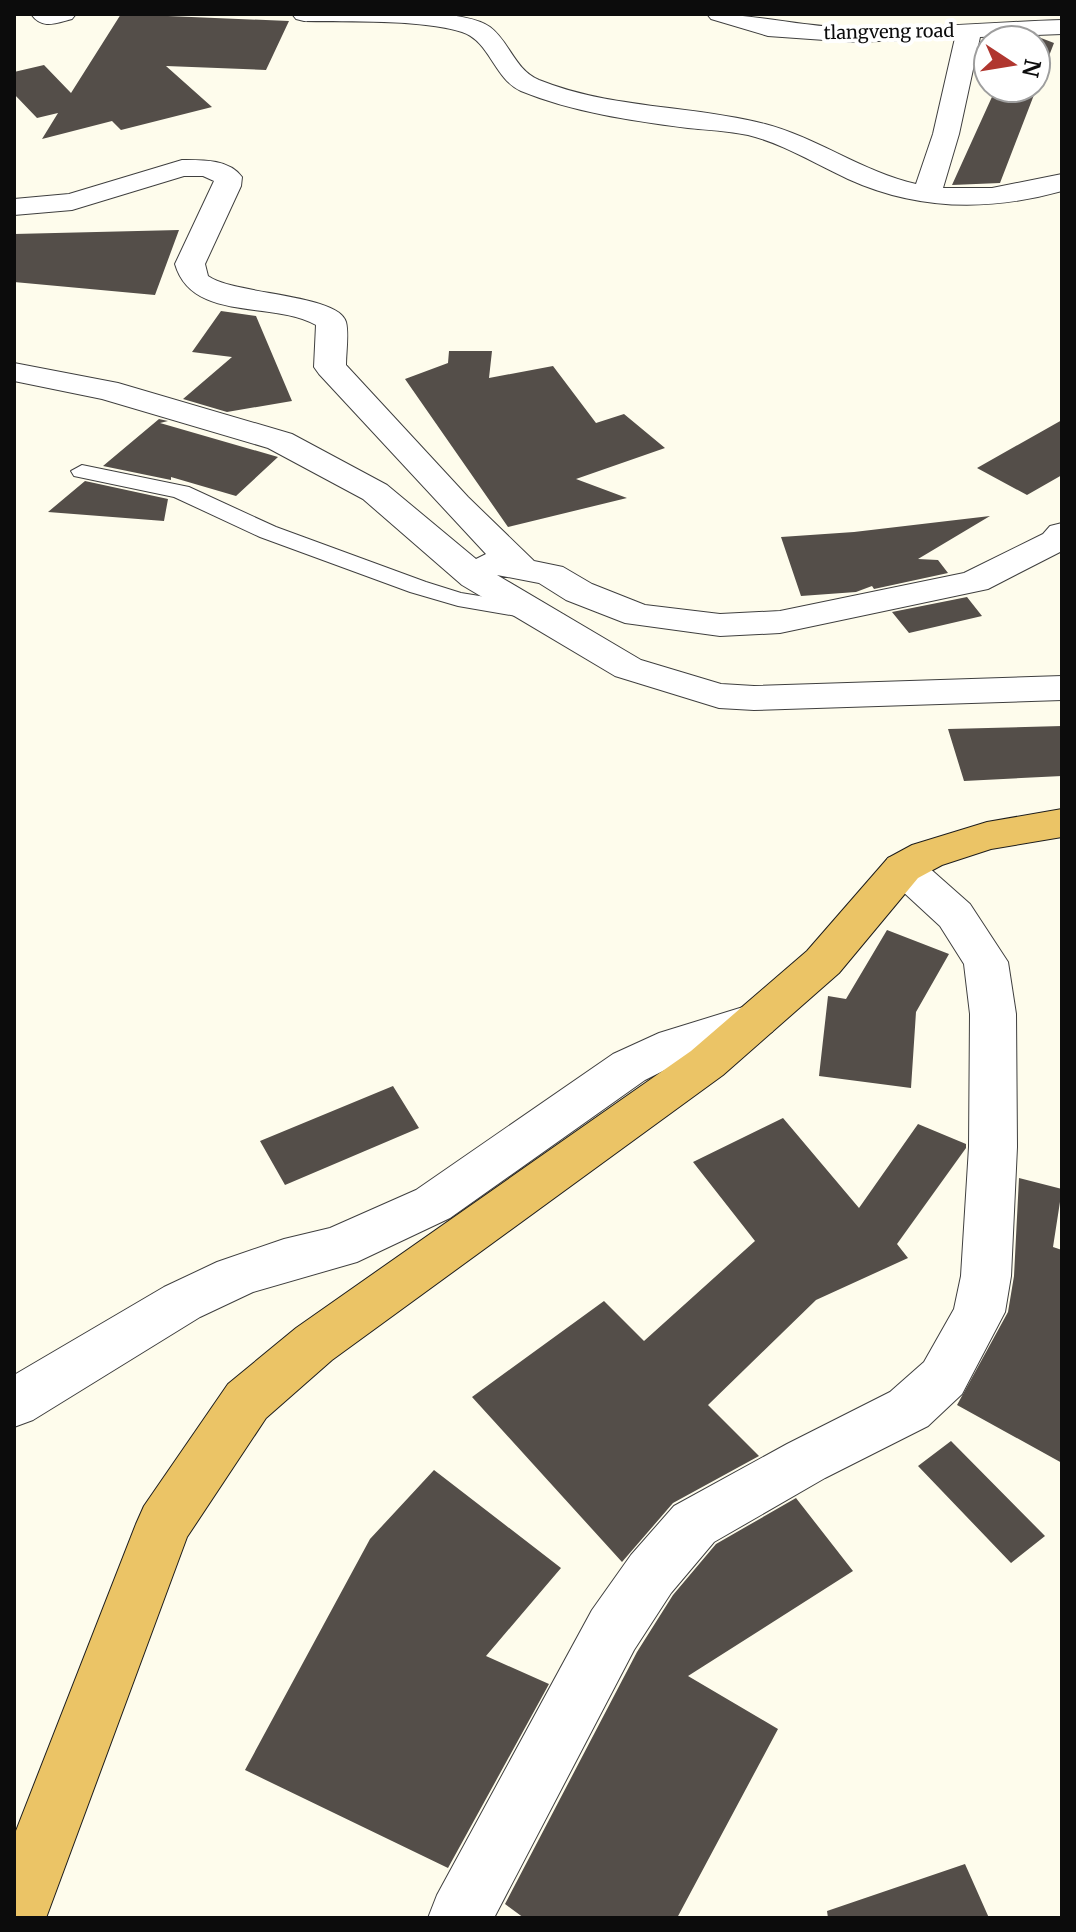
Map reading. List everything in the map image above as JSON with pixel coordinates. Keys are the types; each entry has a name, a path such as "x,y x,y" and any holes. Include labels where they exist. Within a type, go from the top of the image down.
{"highway":[{"path":"14,1918 164,1524 247,1401 314,1344 707,1063 823,962 903,868 927,855 987,836 1062,823"}],"street":[{"path":"43,14 48,18 64,14"},
{"path":"304,14 436,20 463,25 480,30 511,74 530,85 670,118 730,125 776,135 875,181 927,194 977,198 1004,196 1062,182"},
{"name":"tlangveng road","path":"719,14 744,24 801,33 853,35 1062,27"},
{"path":"927,194 946,134 969,31"},
{"path":"14,207 72,202 182,168 207,168 225,174 228,177 227,186 190,264 197,283 240,298 306,309 331,321 330,367 456,504 520,567"},
{"path":"15,373 107,390 280,441 375,492 475,577 628,668 719,696 754,698 1062,688"},
{"path":"453,558 520,567 550,575 579,592 638,615 720,625 780,622 975,581 1055,541 1062,533"},
{"path":"460,1918 613,1630 651,1574 685,1534 694,1524 806,1461 909,1409 943,1378 979,1312 986,1276 993,1147 993,1014 986,962 955,915 903,868"},
{"path":"14,1403 182,1302 235,1277 284,1260 339,1247 433,1204 629,1067 675,1045 756,1020"}],"lane":[{"path":"82,471 181,492 268,532 418,587 458,599 534,612"}],"building":[{"path":"121,14 289,21 266,70 166,66 212,107 121,130 112,121 42,139 58,113 37,118 14,94 14,72 44,65 71,93"},
{"path":"989,104 1030,104 1000,183 952,185"},
{"path":"179,230 155,295 14,282 14,234"},
{"path":"221,311 256,316 292,401 227,412 183,399 232,357 192,352"},
{"path":"449,351 492,351 489,378 553,366 596,423 624,414 665,448 576,479 627,498 508,527 405,379 448,363"},
{"path":"159,419 168,421 160,423 278,457 236,496 171,477 171,480 103,466"},
{"path":"1062,420 1062,475 1027,495 977,468"},
{"path":"85,481 168,499 164,521 48,512"},
{"path":"990,516 918,559 938,560 948,573 874,589 872,586 856,592 801,596 781,537 854,532"},
{"path":"967,597 982,616 909,633 892,612"},
{"path":"1062,726 1062,776 964,781 948,729"},
{"path":"887,930 949,954 916,1012 911,1088 819,1076 828,996 846,999"},
{"path":"393,1086 419,1128 285,1185 260,1141"},
{"path":"783,1118 859,1208 918,1124 966,1144 966,1148 897,1244 908,1258 816,1300 708,1405 759,1456 673,1503 622,1562 472,1397 604,1301 644,1341 755,1241 693,1162"},
{"path":"1019,1178 1062,1189 1053,1247 1062,1250 1062,1463 957,1405 1008,1312 1014,1276"},
{"path":"951,1441 1045,1536 1011,1563 918,1466"},
{"path":"434,1470 561,1568 486,1656 549,1684 448,1868 245,1770 370,1539"},
{"path":"796,1498 853,1571 688,1676 778,1729 677,1918 524,1918 505,1904 637,1652 673,1595 716,1544"},
{"path":"965,1864 989,1918 828,1918 827,1911"}]}
